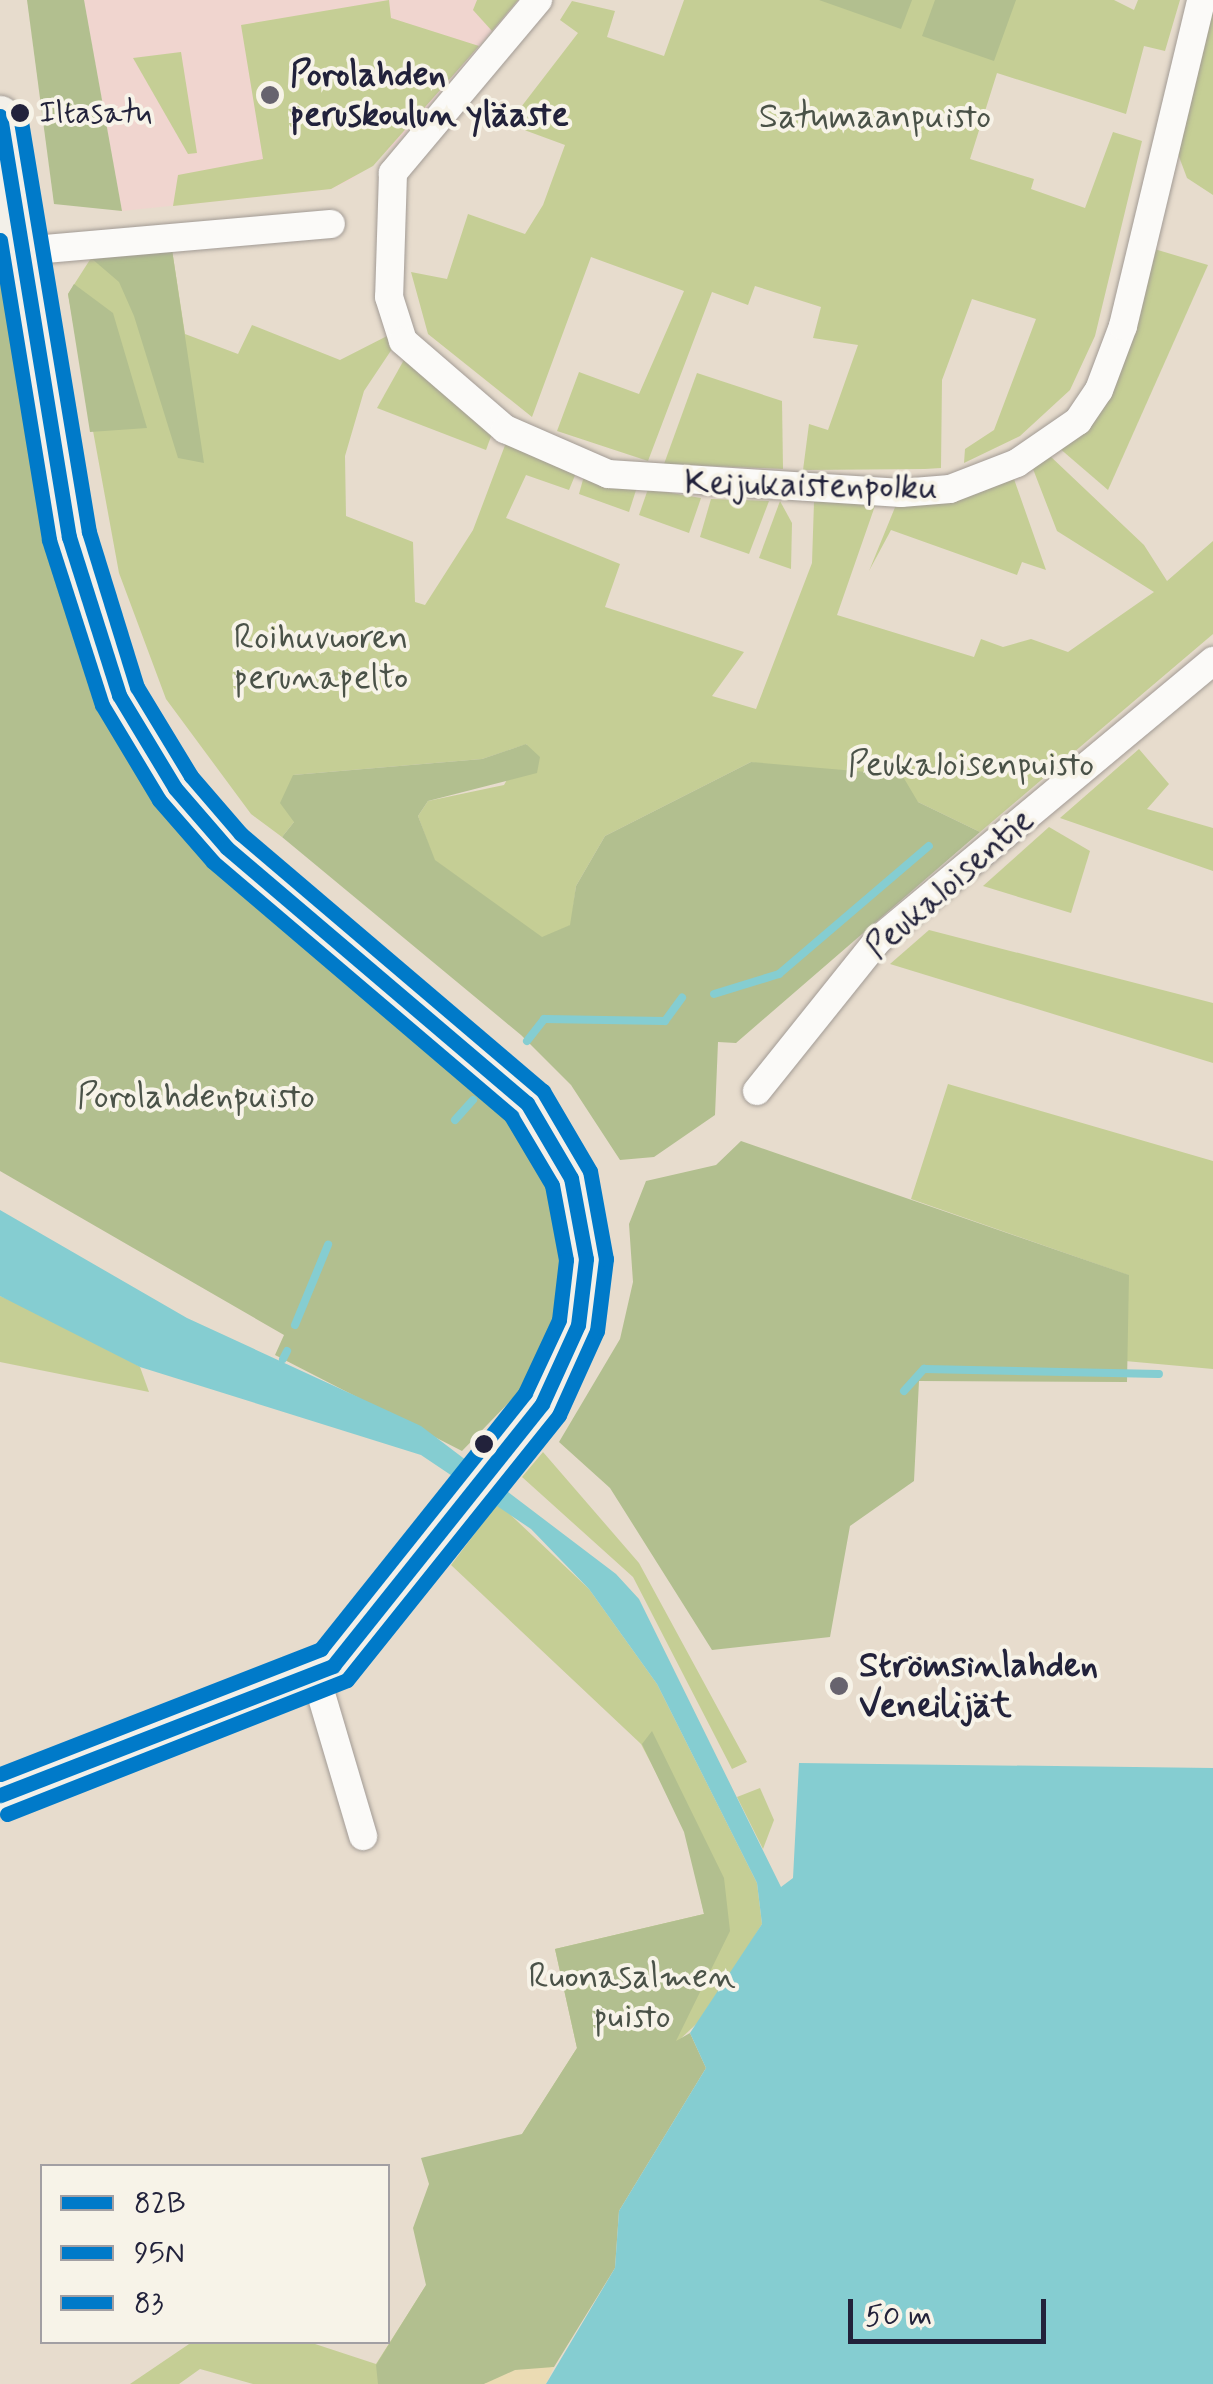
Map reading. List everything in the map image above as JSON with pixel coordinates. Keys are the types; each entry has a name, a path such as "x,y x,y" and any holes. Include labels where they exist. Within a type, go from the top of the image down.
{"street":[{"name":"Keijukaistenpolku","path":"538,0 397,166 390,189 390,297 404,341 464,399 538,449 648,482 950,489 1048,446 1099,390 1201,0"},
{"path":"0,116 80,586 128,713 175,788 255,876 527,1103 580,1205 586,1259 578,1324 549,1393 502,1460 368,1630 316,1677 0,1795"},
{"path":"22,251 331,224"},
{"name":"Peukaloisentie","path":"757,1091 878,940 1213,661"},
{"path":"316,1677 363,1836"}],"shaded area":[{"name":"Porolahden peruskoulun yläaste","path":"84,0 518,0 396,144 352,179 331,189 122,211"}],"green space":[{"path":"27,0 84,0 122,211 54,204"},
{"path":"389,0 391,18 479,46 373,166 331,189 173,206 178,175 263,159 241,25"},
{"path":"477,0 518,0 492,31 473,10"},
{"name":"Satumaanpuisto","path":"684,0 1114,0 1134,10 1138,0 1180,0 1165,51 1144,46 1126,114 997,73 970,159 1034,179 1031,189 1085,208 1113,132 1142,141 1095,336 1070,390 1020,436 964,463 965,449 994,430 1036,319 972,299 942,380 941,468 803,470 809,424 828,430 858,345 813,338 821,307 755,286 748,305 712,292 648,461 557,431 579,372 639,394 684,291 591,257 532,417 428,334 411,272 447,279 468,214 525,234 543,205 565,145 508,124 578,33 560,20 572,1 615,11 607,37 664,56"},
{"path":"819,0 912,0 901,29"},
{"path":"935,0 1016,0 994,61 922,36"},
{"path":"1213,2 1213,195 1187,178 1175,146"},
{"path":"181,52 197,153 188,154 133,58"},
{"path":"171,243 185,334 238,354 252,325 340,360 391,334 396,343 364,391 345,456 346,516 413,542 415,602 425,605 473,530 507,440 576,473 569,490 526,475 506,518 620,564 605,607 744,652 712,696 756,709 812,563 814,502 877,500 837,615 974,657 981,639 1003,647 1031,639 1068,652 1154,592 1057,531 1033,469 1049,455 1144,545 1167,581 1213,541 1213,634 980,832 918,802 751,762 605,836 576,886 571,925 542,938 434,860 418,816 428,801 504,785 527,744 482,759 293,775 294,822 282,837 251,814 166,699 119,573 68,294 91,258"},
{"path":"171,243 204,463 178,458 134,316 119,282 91,258"},
{"name":"Porolahdenpuisto","path":"0,248 37,504 114,727 140,767 518,1120 554,1185 568,1300 540,1370 462,1451 275,1355 284,1335 0,1171"},
{"path":"1151,248 1208,265 1108,490 1058,447"},
{"path":"74,284 113,313 147,428 90,432 68,294"},
{"path":"405,358 493,431 486,450 377,408"},
{"path":"697,373 782,401 783,469 664,464"},
{"path":"584,476 637,487 629,512 579,494"},
{"path":"1014,479 1046,570 1022,562 1017,575 891,530 869,571 898,500 968,496"},
{"path":"648,489 701,498 689,533 639,515"},
{"path":"711,499 769,501 749,554 700,537"},
{"path":"780,501 792,523 791,569 759,558"},
{"path":"526,744 540,757 537,773 428,801 418,816 435,860 542,937 570,925 576,886 605,836 751,762 902,775 918,802 980,832 736,1043 718,1042 715,1115 654,1157 620,1160 571,1085 521,1035 282,837 294,822 280,803 293,775 482,759"},
{"path":"1139,749 1169,784 1147,809 1213,828 1213,871 1060,818"},
{"path":"1049,827 1090,851 1071,913 983,886"},
{"path":"929,930 1213,1003 1213,1063 890,964"},
{"path":"948,1084 1213,1161 1213,1369 1125,1361 1128,1275 911,1199"},
{"path":"741,1141 1129,1275 1127,1382 919,1381 914,1481 850,1526 830,1637 712,1650 610,1488 559,1442 620,1339 633,1282 629,1224 646,1181 716,1165"},
{"path":"0,1296 91,1335 140,1367 149,1392 0,1362"},
{"path":"543,1452 639,1563 747,1762 732,1769 633,1577 522,1477"},
{"name":"Ruonasalmen puisto","path":"498,1503 589,1589 657,1684 757,1883 762,1924 706,2015 676,2043 484,2384 253,2384 200,2369 179,2384 130,2384 189,2344 315,2344 376,2364 577,2048 555,1949 704,1914 687,1832 641,1744 451,1565"},
{"name":"Ruonasalmen puisto","path":"652,1731 724,1878 730,1931 676,2041 690,2033 706,2068 619,2211 615,2268 554,2367 484,2384 378,2384 376,2365 426,2285 413,2228 429,2184 421,2158 522,2134 577,2048 555,1949 704,1914 684,1832 642,1744"},
{"path":"760,1788 774,1820 763,1849 737,1797"}],"sand":[{"path":"554,2367 546,2384 484,2384 515,2370"}],"water":[{"path":"0,1210 187,1318 421,1426 616,1574 639,1599 781,1887 793,1878 799,1763 1213,1768 1213,2384 546,2384 615,2268 619,2211 706,2068 690,2033 762,1924 757,1883 657,1684 589,1589 531,1529 421,1455 140,1367 0,1296"}],"waterway":[{"path":"714,994 779,974 929,846"},
{"path":"527,1041 544,1019 665,1021 682,998"},
{"path":"455,1120 473,1100"},
{"path":"295,1325 328,1245"},
{"path":"283,1359 287,1351"},
{"path":"904,1391 924,1369 1159,1374"}],"transit line":[{"name":"83","path":"7,1814 347,1680 559,1415 597,1331 606,1259 590,1171 543,1091 241,834 191,776 137,687 89,532 20,113"},
{"name":"82B","path":"0,116 69,537 119,695 175,788 227,848 527,1103 571,1178 586,1259 578,1325 542,1404 333,1666 0,1795"},
{"name":"95N","path":"0,240 49,540 102,705 159,800 213,862 511,1116 552,1185 566,1260 559,1320 525,1393 321,1649 0,1774"}],"place":[{"name":"Porolahden peruskoulun yläaste","path":"270,95"},
{"name":"Iltasatu","path":"20,113"},
{"name":"Strömsinlahden Veneilijät","path":"839,1686"}],"park label":[{"name":"Roihuvuoren perunapelto","path":"321,658"},
{"name":"Peukaloisenpuisto","path":"971,765"}]}
